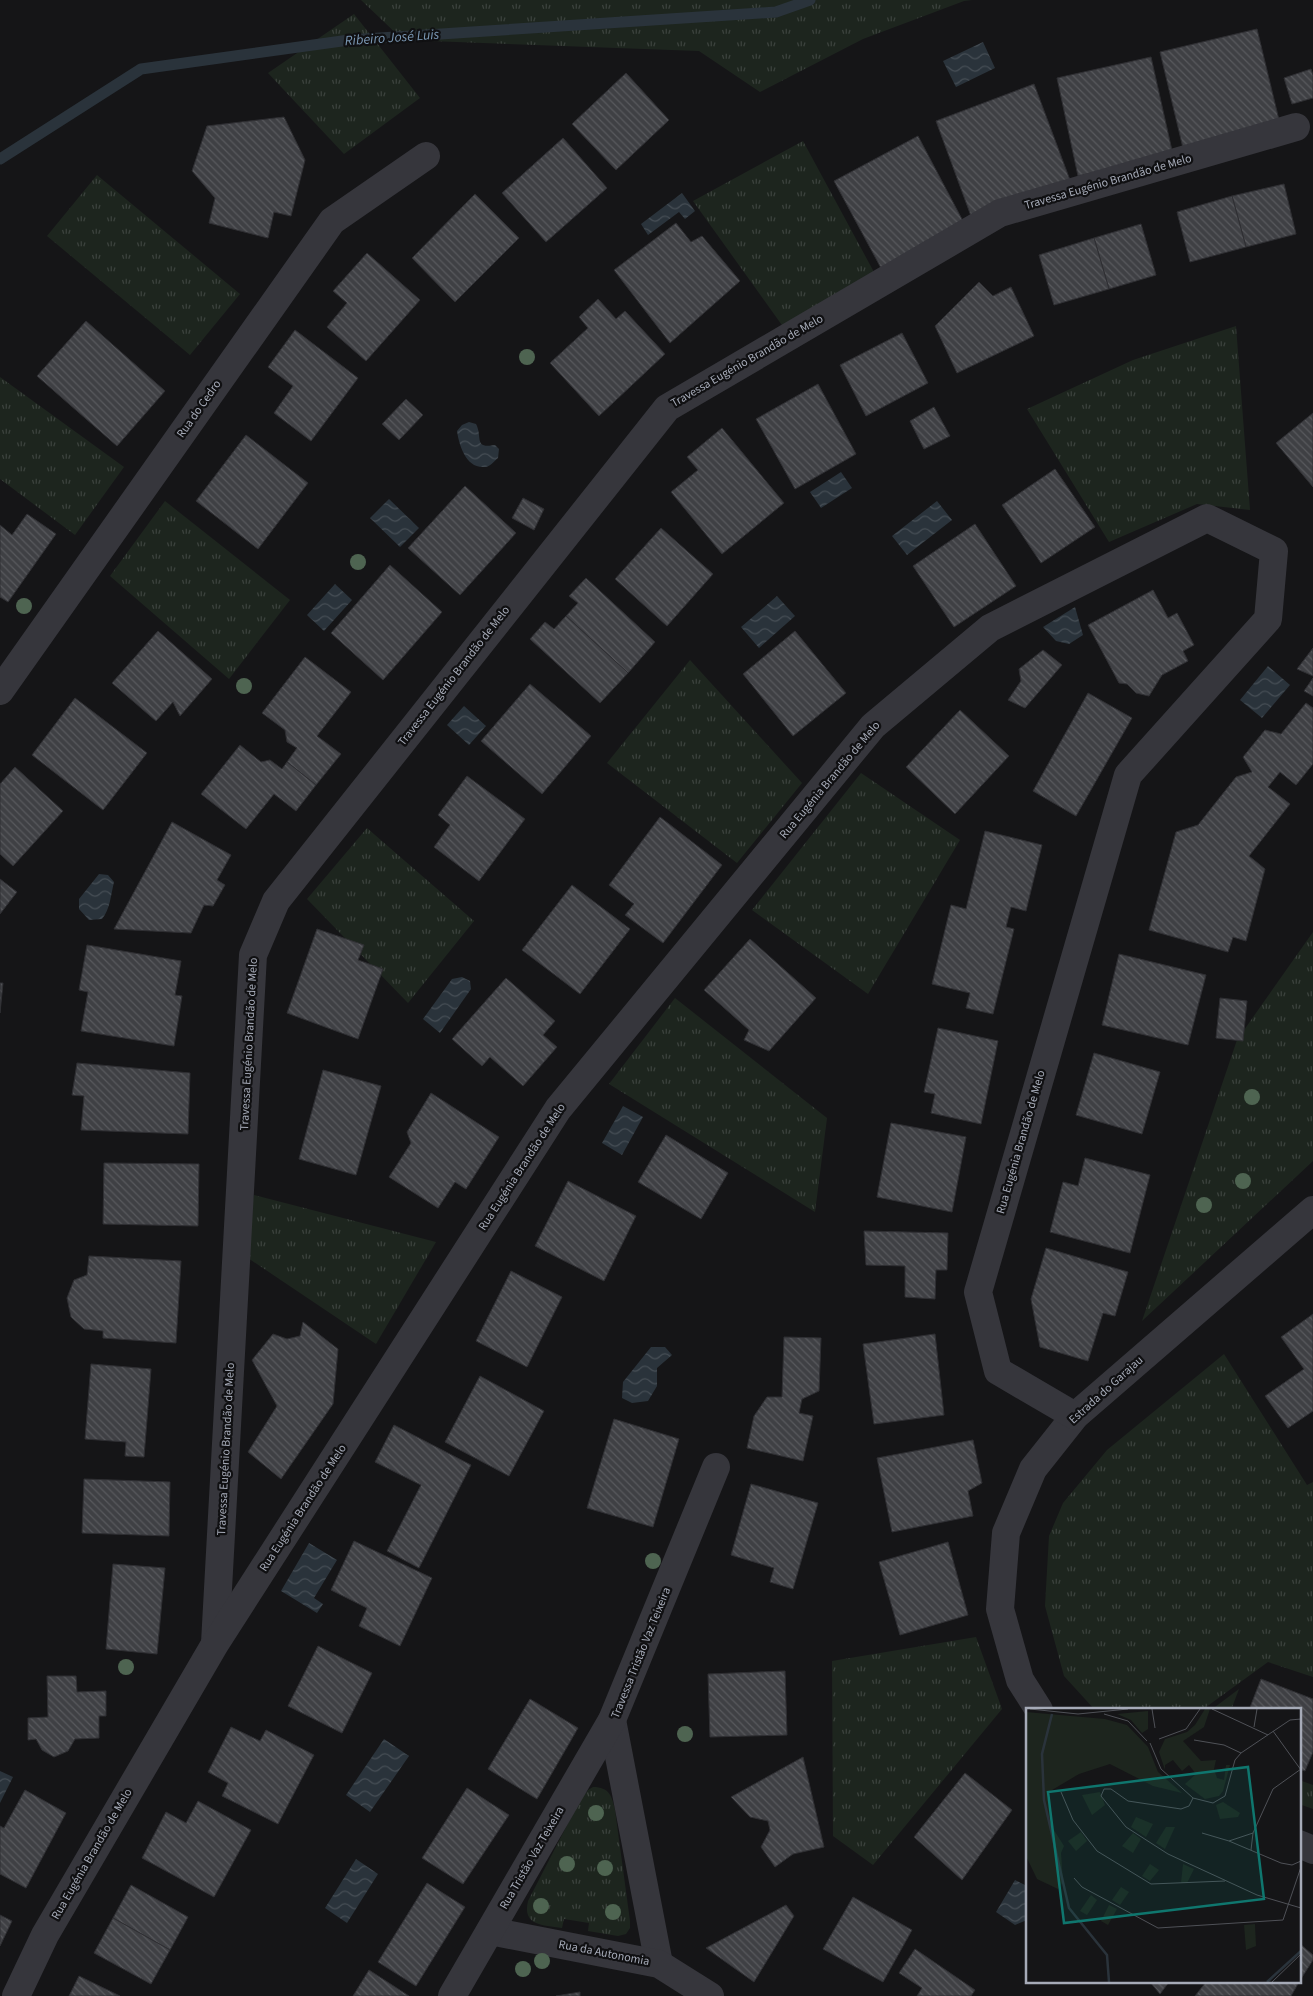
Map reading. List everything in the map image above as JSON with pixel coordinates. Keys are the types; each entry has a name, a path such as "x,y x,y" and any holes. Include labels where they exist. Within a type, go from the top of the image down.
{"street":[{"name":"Travessa Eugénio Brandão de Melo","path":"215,1644 253,955 276,901 667,408 1000,213 1296,127"},
{"name":"Rua do Cedro","path":"0,691 332,221 426,156"},
{"name":"Rua Eugénia Brandão de Melo","path":"16,1996 45,1935 215,1644 558,1109 873,726 990,628 1207,518 1274,551 1268,619 1128,775 978,1292 998,1372 1075,1416"},
{"name":"Estrada do Garajau","path":"1038,1708 1020,1680 1000,1609 1006,1533 1033,1469 1075,1416 1313,1210"},
{"name":"Travessa Tristão Vaz Teixeira","path":"659,1964 612,1720 716,1467"},
{"name":"Rua Tristão Vaz Teixeira","path":"452,1996 612,1720"},
{"path":"1300,1844 1313,1850"},
{"name":"Rua da Autonomia","path":"490,1931 659,1964 710,1996"}],"green space":[{"path":"361,0 972,0 964,1 863,39 760,92 699,51 403,40"},
{"path":"354,14 420,98 344,154 268,73"},
{"path":"803,141 875,274 784,328 693,201"},
{"path":"97,175 240,294 190,355 47,236"},
{"path":"1236,326 1250,510 1197,504 1109,542 1027,409 1133,360"},
{"path":"0,377 124,467 75,535 0,479"},
{"path":"165,501 290,600 229,679 110,576"},
{"path":"690,660 802,783 737,863 607,763"},
{"path":"861,773 960,840 868,994 752,910"},
{"path":"367,828 474,921 408,1003 307,899"},
{"path":"1313,932 1313,1161 1142,1321 1237,1040"},
{"path":"675,998 827,1118 815,1212 609,1084"},
{"path":"254,1195 436,1242 376,1344 242,1254"},
{"path":"1224,1354 1307,1485 1313,1482 1313,1677 1268,1662 1205,1708 1093,1708 1064,1676 1045,1606 1049,1536 1063,1503 1107,1450"},
{"path":"976,1637 1002,1709 873,1865 833,1836 832,1661"},
{"path":"1239,1689 1232,1708 1214,1708"},
{"path":"1300,1780 1313,1785 1313,1809 1300,1804"},
{"path":"598,1787 609,1793 615,1810 630,1921 630,1928 626,1934 618,1936 588,1931 589,1923 564,1919 562,1928 541,1925 531,1920 528,1915 528,1901 579,1802 588,1790"}],"water":[{"path":"983,42 995,68 956,87 943,61"},
{"path":"682,193 695,211 685,219 679,212 648,235 641,224"},
{"path":"469,422 476,424 481,444 495,445 499,449 498,458 489,466 478,467 473,464 468,460 462,449 457,431 462,425"},
{"path":"841,472 852,488 821,508 810,492"},
{"path":"389,499 419,528 400,547 370,518"},
{"path":"937,501 952,520 907,555 892,536"},
{"path":"335,584 352,600 324,631 307,615"},
{"path":"777,596 795,616 759,648 741,627"},
{"path":"1075,607 1083,635 1069,644 1056,641 1043,627"},
{"path":"1268,666 1290,685 1262,718 1240,700"},
{"path":"464,706 486,726 469,745 447,725"},
{"path":"99,874 108,875 114,882 111,897 107,911 102,919 89,920 79,909 79,899"},
{"path":"462,977 470,981 471,989 440,1033 423,1019 452,979"},
{"path":"623,1106 643,1117 622,1155 602,1143"},
{"path":"651,1347 665,1347 672,1355 657,1368 657,1386 648,1401 632,1403 622,1398 623,1382"},
{"path":"309,1543 337,1560 314,1598 323,1604 317,1613 281,1591"},
{"path":"384,1739 409,1756 370,1812 346,1795"},
{"path":"0,1771 13,1777 0,1803"},
{"path":"356,1859 378,1874 347,1923 325,1908"},
{"path":"1015,1880 1026,1886 1026,1920 1015,1925 996,1912"}],"building":[{"path":"1257,29 1280,124 1183,148 1160,52"},
{"path":"1151,57 1173,155 1078,176 1057,78"},
{"path":"1311,69 1313,75 1313,98 1292,104 1284,78"},
{"path":"626,73 669,120 616,170 572,124"},
{"path":"1034,84 1070,180 971,216 936,121"},
{"path":"284,117 305,160 291,216 274,212 268,238 209,223 215,198 192,171 207,126"},
{"path":"918,136 964,223 881,268 834,181"},
{"path":"563,138 607,188 546,242 502,193"},
{"path":"1284,184 1296,234 1246,247 1232,196"},
{"path":"475,194 519,238 455,302 412,258"},
{"path":"1232,196 1246,247 1190,262 1177,212"},
{"path":"676,223 691,242 702,236 740,281 670,343 614,270"},
{"path":"1141,224 1156,275 1109,289 1094,238"},
{"path":"1094,238 1109,289 1054,305 1039,255"},
{"path":"367,253 420,300 366,361 327,327 347,303 333,291"},
{"path":"979,282 993,296 1011,287 1034,336 957,373 935,326"},
{"path":"598,299 616,319 625,311 665,354 599,416 550,363 588,328 579,317"},
{"path":"86,321 165,391 117,446 37,376"},
{"path":"295,330 358,378 311,441 274,413 293,386 268,367"},
{"path":"902,333 928,383 866,416 840,365"},
{"path":"818,384 856,454 795,489 756,419"},
{"path":"406,399 423,415 399,440 382,424"},
{"path":"934,407 950,436 924,449 910,421"},
{"path":"1313,413 1313,487 1276,443"},
{"path":"722,428 784,503 722,554 671,492 698,470 687,457"},
{"path":"246,435 308,483 258,549 196,501"},
{"path":"1055,469 1095,527 1041,563 1002,505"},
{"path":"465,486 516,533 460,595 408,548"},
{"path":"523,498 544,509 534,530 512,518"},
{"path":"27,514 56,534 8,602 0,597 0,525 12,535"},
{"path":"975,524 1016,586 954,627 913,566"},
{"path":"661,528 713,574 667,626 615,579"},
{"path":"390,565 442,612 383,680 331,633"},
{"path":"586,578 655,642 628,673 566,616 578,603 569,596"},
{"path":"1153,590 1168,618 1177,613 1194,645 1183,651 1188,661 1162,675 1149,696 1136,693 1127,684 1119,683 1088,625"},
{"path":"566,616 628,673 600,703 530,639 545,622 554,629"},
{"path":"158,631 212,679 180,716 173,702 156,721 112,683"},
{"path":"795,631 846,693 793,736 743,674"},
{"path":"1313,648 1313,676 1297,669"},
{"path":"1043,650 1062,665 1025,708 1008,700 1021,681 1019,669"},
{"path":"305,657 351,692 317,736 341,754 316,785 287,762 297,748 287,742 285,730 262,713"},
{"path":"1313,678 1313,696 1304,691"},
{"path":"530,684 591,736 542,794 481,741"},
{"path":"1088,693 1132,718 1076,816 1033,791"},
{"path":"75,698 147,753 103,810 32,755"},
{"path":"1306,703 1313,708 1313,764 1296,785 1280,772 1268,787 1290,804 1249,856 1265,869 1246,941 1233,937 1228,952 1149,930 1176,832 1198,825 1236,777 1252,772 1243,757 1265,730 1281,734"},
{"path":"960,710 1009,756 955,814 906,767"},
{"path":"240,745 261,762 270,760 282,769 287,762 316,785 296,811 274,794 246,829 201,794"},
{"path":"15,767 63,811 13,866 0,854 0,784"},
{"path":"467,776 525,819 479,881 434,847 450,825 438,815"},
{"path":"660,817 722,865 663,943 625,915 634,904 609,885"},
{"path":"172,822 231,855 217,880 225,885 213,906 204,905 191,933 114,929"},
{"path":"985,831 1042,845 1026,911 1011,907 1006,927 1014,929 993,1014 966,1008 970,993 932,984 951,905 966,909"},
{"path":"0,879 17,892 0,914"},
{"path":"572,885 630,929 580,994 522,950"},
{"path":"317,929 364,945 358,960 383,969 358,1039 287,1013"},
{"path":"750,939 816,998 769,1051 744,1040 749,1030 704,990"},
{"path":"87,945 181,961 175,995 182,996 174,1046 81,1031 88,992 79,990"},
{"path":"1119,954 1206,975 1188,1045 1102,1025"},
{"path":"506,978 555,1021 543,1035 557,1047 523,1086 490,1057 482,1066 452,1039"},
{"path":"0,983 3,983 0,1013"},
{"path":"1220,998 1247,1001 1243,1041 1216,1038"},
{"path":"938,1028 998,1041 981,1124 931,1113 935,1094 924,1092"},
{"path":"1094,1053 1160,1072 1142,1134 1076,1115"},
{"path":"77,1063 190,1073 188,1134 81,1130 84,1096 72,1095"},
{"path":"323,1070 381,1086 356,1175 299,1159"},
{"path":"431,1093 499,1137 466,1189 455,1182 438,1208 389,1177 411,1143 407,1132"},
{"path":"891,1123 966,1137 952,1212 877,1197"},
{"path":"666,1135 728,1173 701,1219 638,1182"},
{"path":"1085,1158 1150,1175 1130,1253 1050,1232 1063,1182 1078,1186"},
{"path":"104,1163 199,1164 198,1226 103,1224"},
{"path":"568,1181 636,1216 604,1281 535,1246"},
{"path":"864,1231 948,1233 947,1270 936,1270 935,1299 905,1297 905,1266 866,1265"},
{"path":"1046,1248 1128,1272 1115,1316 1103,1313 1088,1361 1040,1347 1031,1299"},
{"path":"89,1256 181,1261 176,1343 103,1338 103,1331 84,1329 71,1317 67,1298 74,1280 87,1275"},
{"path":"511,1271 562,1297 527,1367 476,1341"},
{"path":"1313,1314 1313,1411 1288,1428 1265,1396 1304,1369 1281,1337"},
{"path":"303,1322 338,1349 333,1404 281,1479 248,1452 277,1406 252,1360 273,1334 287,1339 300,1336"},
{"path":"935,1334 944,1415 874,1424 863,1344"},
{"path":"784,1337 821,1338 819,1391 802,1399 799,1413 813,1416 803,1461 747,1448 754,1416 767,1397 782,1397"},
{"path":"91,1364 151,1369 144,1457 125,1456 126,1442 85,1439"},
{"path":"480,1376 544,1411 509,1476 445,1442"},
{"path":"614,1419 679,1439 653,1527 587,1508"},
{"path":"394,1425 471,1465 419,1568 387,1551 421,1485 375,1462"},
{"path":"973,1440 982,1483 968,1491 973,1516 892,1532 877,1458"},
{"path":"84,1479 170,1482 169,1536 82,1533"},
{"path":"751,1484 818,1503 793,1589 770,1582 774,1568 731,1555"},
{"path":"354,1541 432,1578 400,1646 359,1626 367,1608 331,1590"},
{"path":"948,1542 968,1615 900,1635 879,1562"},
{"path":"113,1564 165,1568 157,1654 106,1649"},
{"path":"318,1646 372,1673 342,1733 288,1706"},
{"path":"785,1671 787,1735 710,1737 708,1674"},
{"path":"47,1676 76,1676 77,1692 106,1691 106,1716 99,1716 99,1738 75,1739 68,1751 54,1757 42,1750 36,1739 28,1740 28,1718 48,1717"},
{"path":"1261,1679 1313,1699 1313,1752 1305,1771 1300,1769 1300,1708 1250,1708"},
{"path":"530,1699 578,1728 537,1799 488,1769"},
{"path":"231,1727 260,1741 266,1730 314,1755 278,1824 222,1796 228,1783 208,1772"},
{"path":"803,1757 824,1847 793,1854 775,1867 761,1847 770,1830 768,1821 750,1817 731,1797"},
{"path":"965,1773 1012,1810 962,1880 914,1837"},
{"path":"467,1788 509,1815 463,1884 422,1858"},
{"path":"25,1790 66,1813 26,1888 0,1874 0,1826 4,1828"},
{"path":"198,1801 251,1830 214,1897 142,1858 166,1812 186,1823"},
{"path":"427,1883 465,1907 416,1986 378,1962"},
{"path":"131,1885 188,1917 170,1950 113,1918"},
{"path":"853,1897 912,1930 883,1982 823,1949"},
{"path":"786,1905 794,1916 754,1982 706,1948"},
{"path":"0,1915 12,1921 0,1946"},
{"path":"113,1918 170,1950 151,1984 94,1953"},
{"path":"1300,1944 1313,1955 1313,1960 1300,1980"},
{"path":"915,1949 975,1990 971,1996 917,1996 922,1988 899,1973"},
{"path":"369,1970 409,1996 353,1996"},
{"path":"79,1976 120,1996 69,1996"},
{"path":"1152,1984 1168,1984 1160,1994"},
{"path":"1204,1984 1298,1984 1291,1996 1195,1996"},
{"path":"580,1992 580,1996 556,1996"}],"waterway":[{"name":"Ribeiro José Luis","path":"0,159 141,69 349,40 776,12 810,0"}]}
